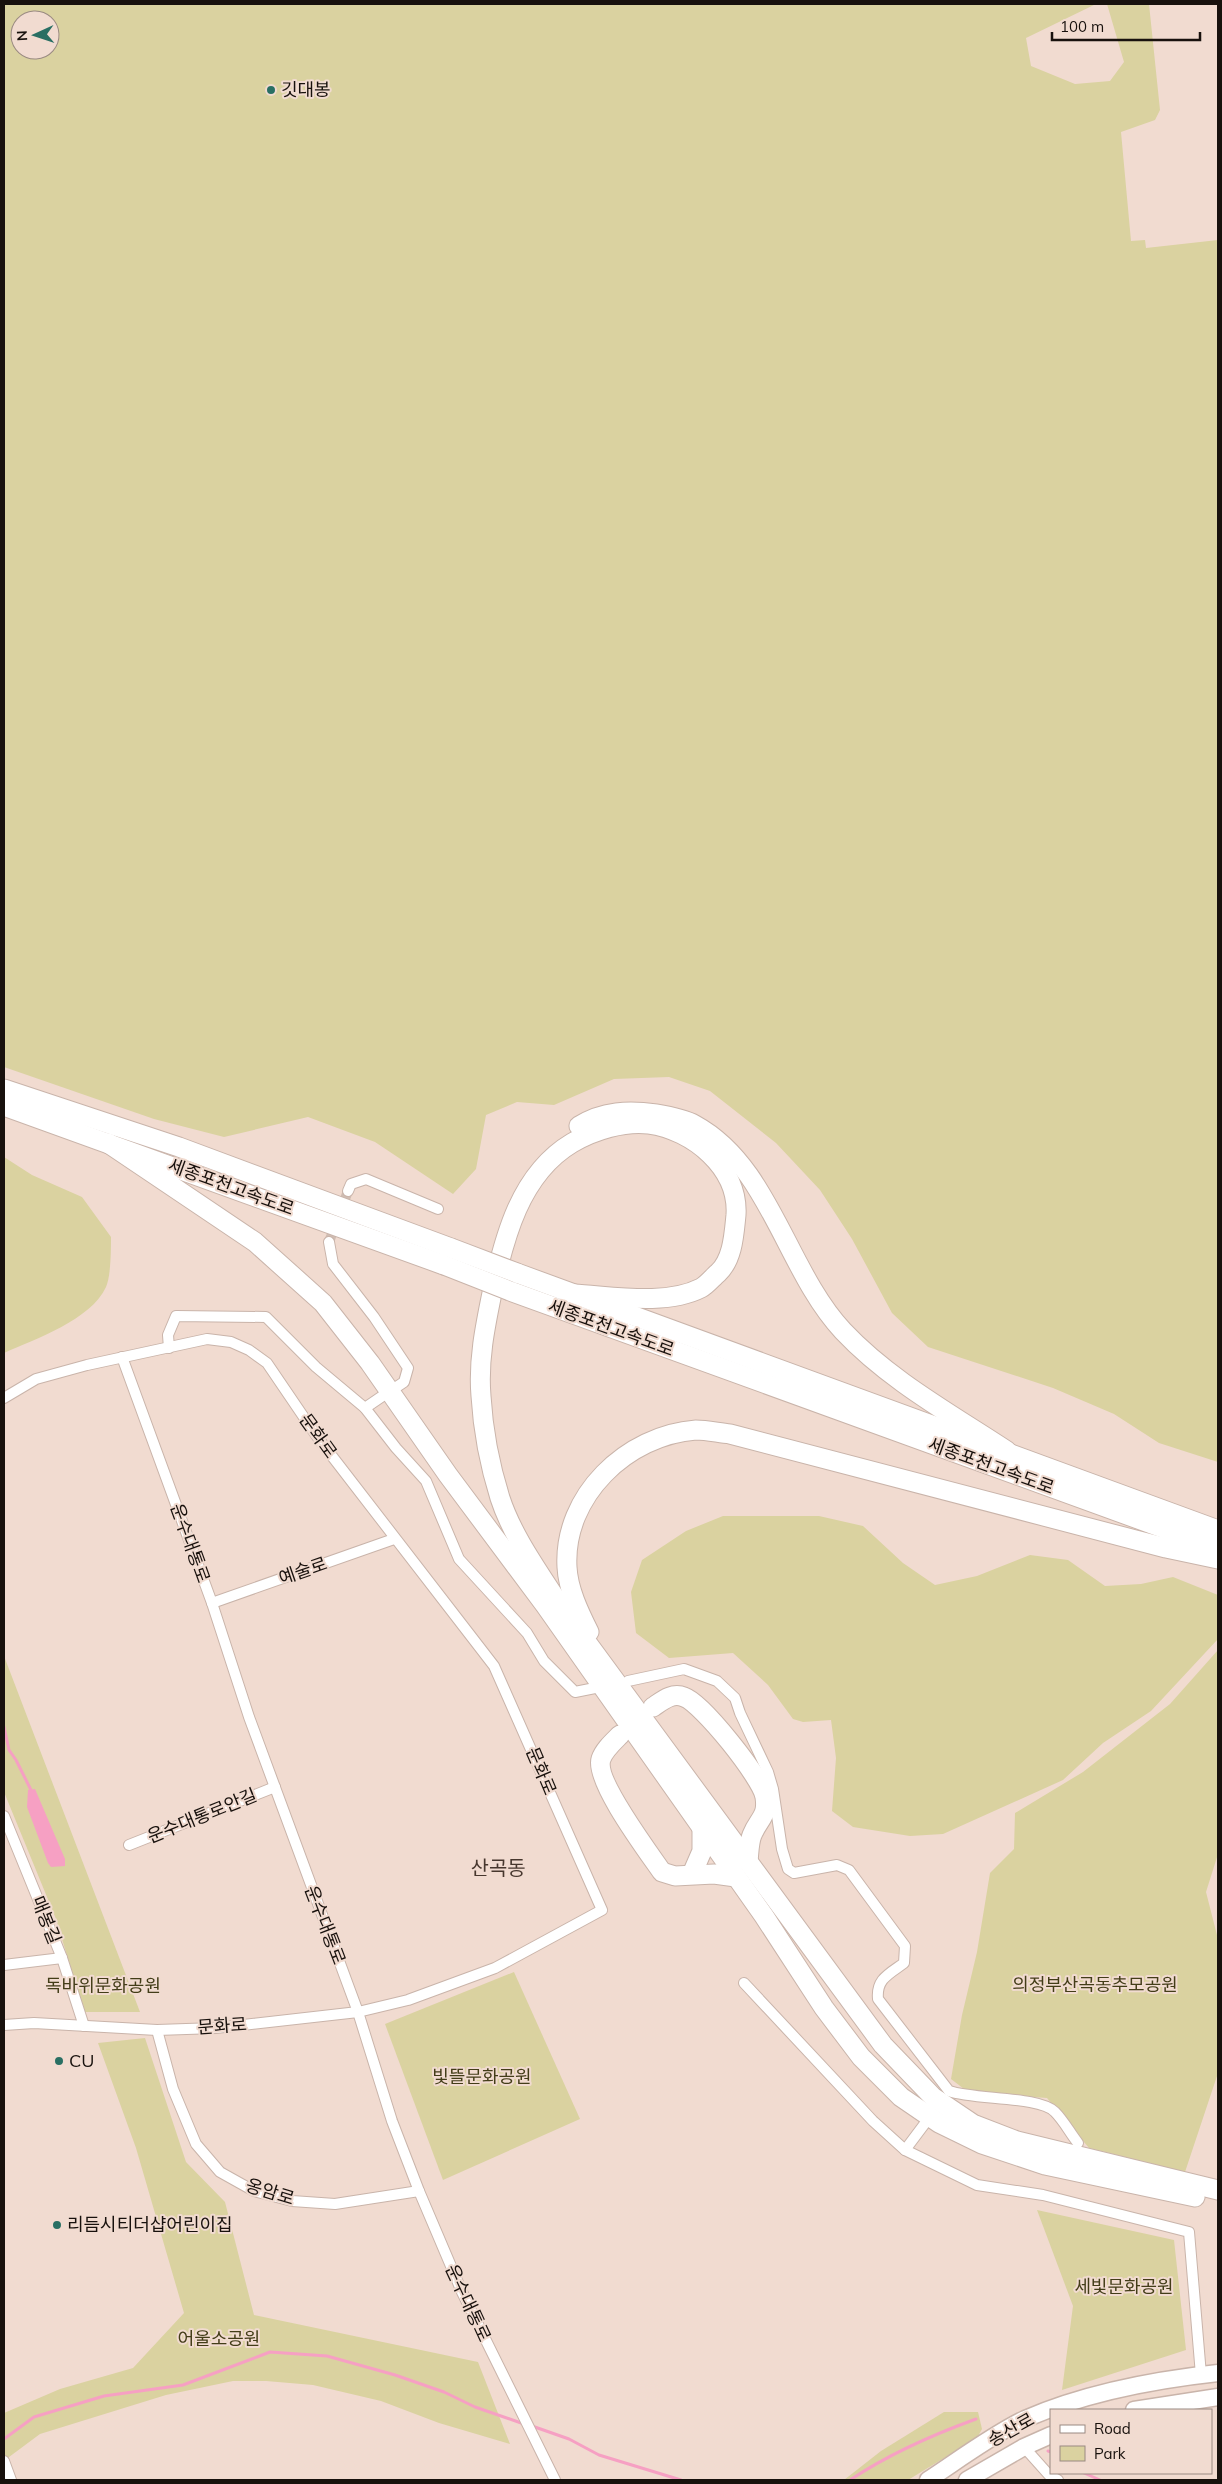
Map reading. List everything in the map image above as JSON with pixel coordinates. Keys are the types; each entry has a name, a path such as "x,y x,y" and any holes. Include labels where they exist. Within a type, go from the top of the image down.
{"highway":[{"name":"세종포천고속도로","path":"4,1089 179,1147 448,1257 510,1291 1218,1548"},
{"name":"세종포천고속도로","path":"4,1106 108,1143 448,1257 517,1273 1007,1451 1218,1530"},
{"path":"545,1605 498,1518 483,1471 472,1397 472,1355 478,1304 498,1226 524,1175 544,1150 590,1119 613,1113 634,1111 669,1116 695,1124 724,1146 748,1172 799,1269 823,1307 843,1331 875,1363 1007,1451"},
{"path":"574,1294 664,1298 701,1288 723,1268 734,1241 736,1208 731,1184 720,1164 706,1149 680,1133 649,1124 597,1130 571,1143 551,1160 532,1182 515,1212 503,1243 482,1340 481,1395 487,1444 501,1500 522,1546 563,1610 882,2045 933,2097 973,2124 1017,2141 1218,2190"},
{"path":"108,1143 256,1242 323,1303 370,1363 448,1475 545,1605 736,1877 824,2008 861,2057 901,2097 982,2144 1045,2166 1218,2202"},
{"path":"608,1671 583,1620 567,1567 569,1535 578,1509 593,1483 629,1453 658,1439 696,1430 730,1434 1166,1548 1218,1559"},
{"path":"653,1707 669,1696 683,1696 696,1703 712,1720 748,1767 765,1794 766,1812 752,1835 748,1861"},
{"path":"620,1735 601,1759 600,1770 608,1790 662,1872 676,1876 714,1874 736,1877"},
{"path":"722,1827 743,1830 759,1824"},
{"path":"692,1874 702,1851 702,1829"}],"main road":[{"name":"송산로","path":"1051,2409 1072,2401 1218,2373"},
{"path":"1140,2409 1218,2397"},
{"name":"송산로","path":"928,2480 1023,2420 1050,2410"},
{"name":"송산로","path":"967,2480 1024,2447 1050,2434"}],"street":[{"path":"348,1191 351,1184 366,1179 438,1209"},
{"path":"329,1242 333,1264 374,1317 408,1368 404,1382 395,1388"},
{"path":"169,1348 168,1335 176,1316 266,1317 316,1367 364,1408 396,1448 426,1481 459,1559 527,1633 544,1661 575,1692 595,1688"},
{"name":"문화로","path":"4,1398 36,1379 208,1338 231,1342 249,1350 268,1364 318,1438 394,1539 494,1666 602,1910 495,1968 408,2000 358,2012 216,2028 157,2030 34,2023 4,2026"},
{"name":"운수대통로","path":"122,1357 212,1603 274,1787 358,2012 392,2121 418,2191 462,2292 555,2480"},
{"path":"364,1408 384,1395"},
{"name":"예술로","path":"212,1603 394,1539"},
{"path":"628,1681 684,1668 717,1681 734,1698 768,1772 773,1789 782,1849 788,1869 794,1873 837,1865 849,1870 905,1946 904,1963 882,1977 877,1989 878,1999 947,2094 1039,2102 1054,2110 1078,2143"},
{"name":"운수대통로안길","path":"129,1845 274,1787"},
{"name":"매봉길","path":"4,1816 62,1958 84,2026"},
{"path":"4,1965 62,1958"},
{"path":"744,1983 873,2121 905,2150 977,2185 1043,2195 1189,2232 1201,2375"},
{"name":"옹암로","path":"157,2030 173,2089 196,2144 220,2172 254,2191 292,2201 335,2204 418,2191"},
{"path":"905,2150 926,2122"},
{"path":"1024,2447 1049,2475 1058,2480"},
{"path":"4,2461 11,2480"}],"green space":[{"path":"4,4 1096,4 1026,38 1031,66 1075,84 1110,81 1124,62 1107,4 1149,4 1160,110 1155,120 1121,132 1131,241 1145,240 1146,248 1218,240 1218,1462 1159,1443 1114,1414 1053,1388 928,1347 892,1313 852,1239 820,1190 776,1143 710,1091 669,1077 614,1079 554,1105 517,1102 486,1115 476,1169 453,1194 375,1142 308,1117 224,1137 154,1119 4,1067"},
{"path":"4,1157 32,1175 82,1197 111,1237 109,1276 106,1287 99,1299 75,1319 61,1327 4,1353"},
{"path":"723,1516 819,1516 863,1526 903,1563 935,1585 977,1576 1030,1555 1068,1560 1105,1586 1141,1584 1173,1577 1218,1595 1218,1639 1151,1711 1103,1743 1063,1780 943,1834 910,1836 853,1827 832,1811 836,1758 831,1720 803,1722 793,1719 768,1685 733,1653 669,1658 636,1633 631,1592 642,1560 686,1531"},
{"name":"의정부산곡동추모공원","path":"1218,1650 1218,1854 1206,1892 1218,1939 1218,2073 1185,2172 1089,2148 1047,2098 968,2092 951,2079 962,2015 977,1952 990,1873 1014,1849 1015,1813 1083,1772 1170,1704"},
{"name":"독바위문화공원","path":"4,1656 140,2012 84,2012 56,1919 4,1792"},
{"name":"빛뜰문화공원","path":"514,1972 580,2119 443,2180 385,2024"},
{"name":"어울소공원","path":"145,2038 186,2162 225,2202 254,2315 478,2362 510,2444 439,2423 381,2401 313,2385 266,2381 233,2381 166,2395 40,2434 5,2460 4,2413 60,2389 133,2368 184,2313 136,2148 98,2043"},
{"name":"세빛문화공원","path":"1037,2210 1174,2240 1186,2350 1062,2390 1073,2306"},
{"path":"944,2412 978,2412 982,2429 977,2438 908,2480 844,2480 881,2451"}],"shaded area":[{"path":"35,1789 65,1859 65,1866 51,1867 48,1863 27,1807 28,1790"}],"waterway":[{"path":"4,1727 9,1750 31,1790"},
{"path":"4,2439 34,2417 104,2396 183,2385 270,2352 327,2356 395,2375 444,2392 475,2407 524,2424"},
{"path":"850,2480 911,2446 976,2419"},
{"path":"532,2426 569,2439 599,2455 681,2480"},
{"path":"1086,2474 1100,2480"}],"tunnel":[{"path":"329,1242 348,1191"}],"place":[{"name":"깃대봉","path":"271,90"},
{"name":"CU","path":"59,2061"},
{"name":"리듬시티더샵어린이집","path":"57,2225"}],"district":[{"name":"산곡동","path":"498,1868"}]}
